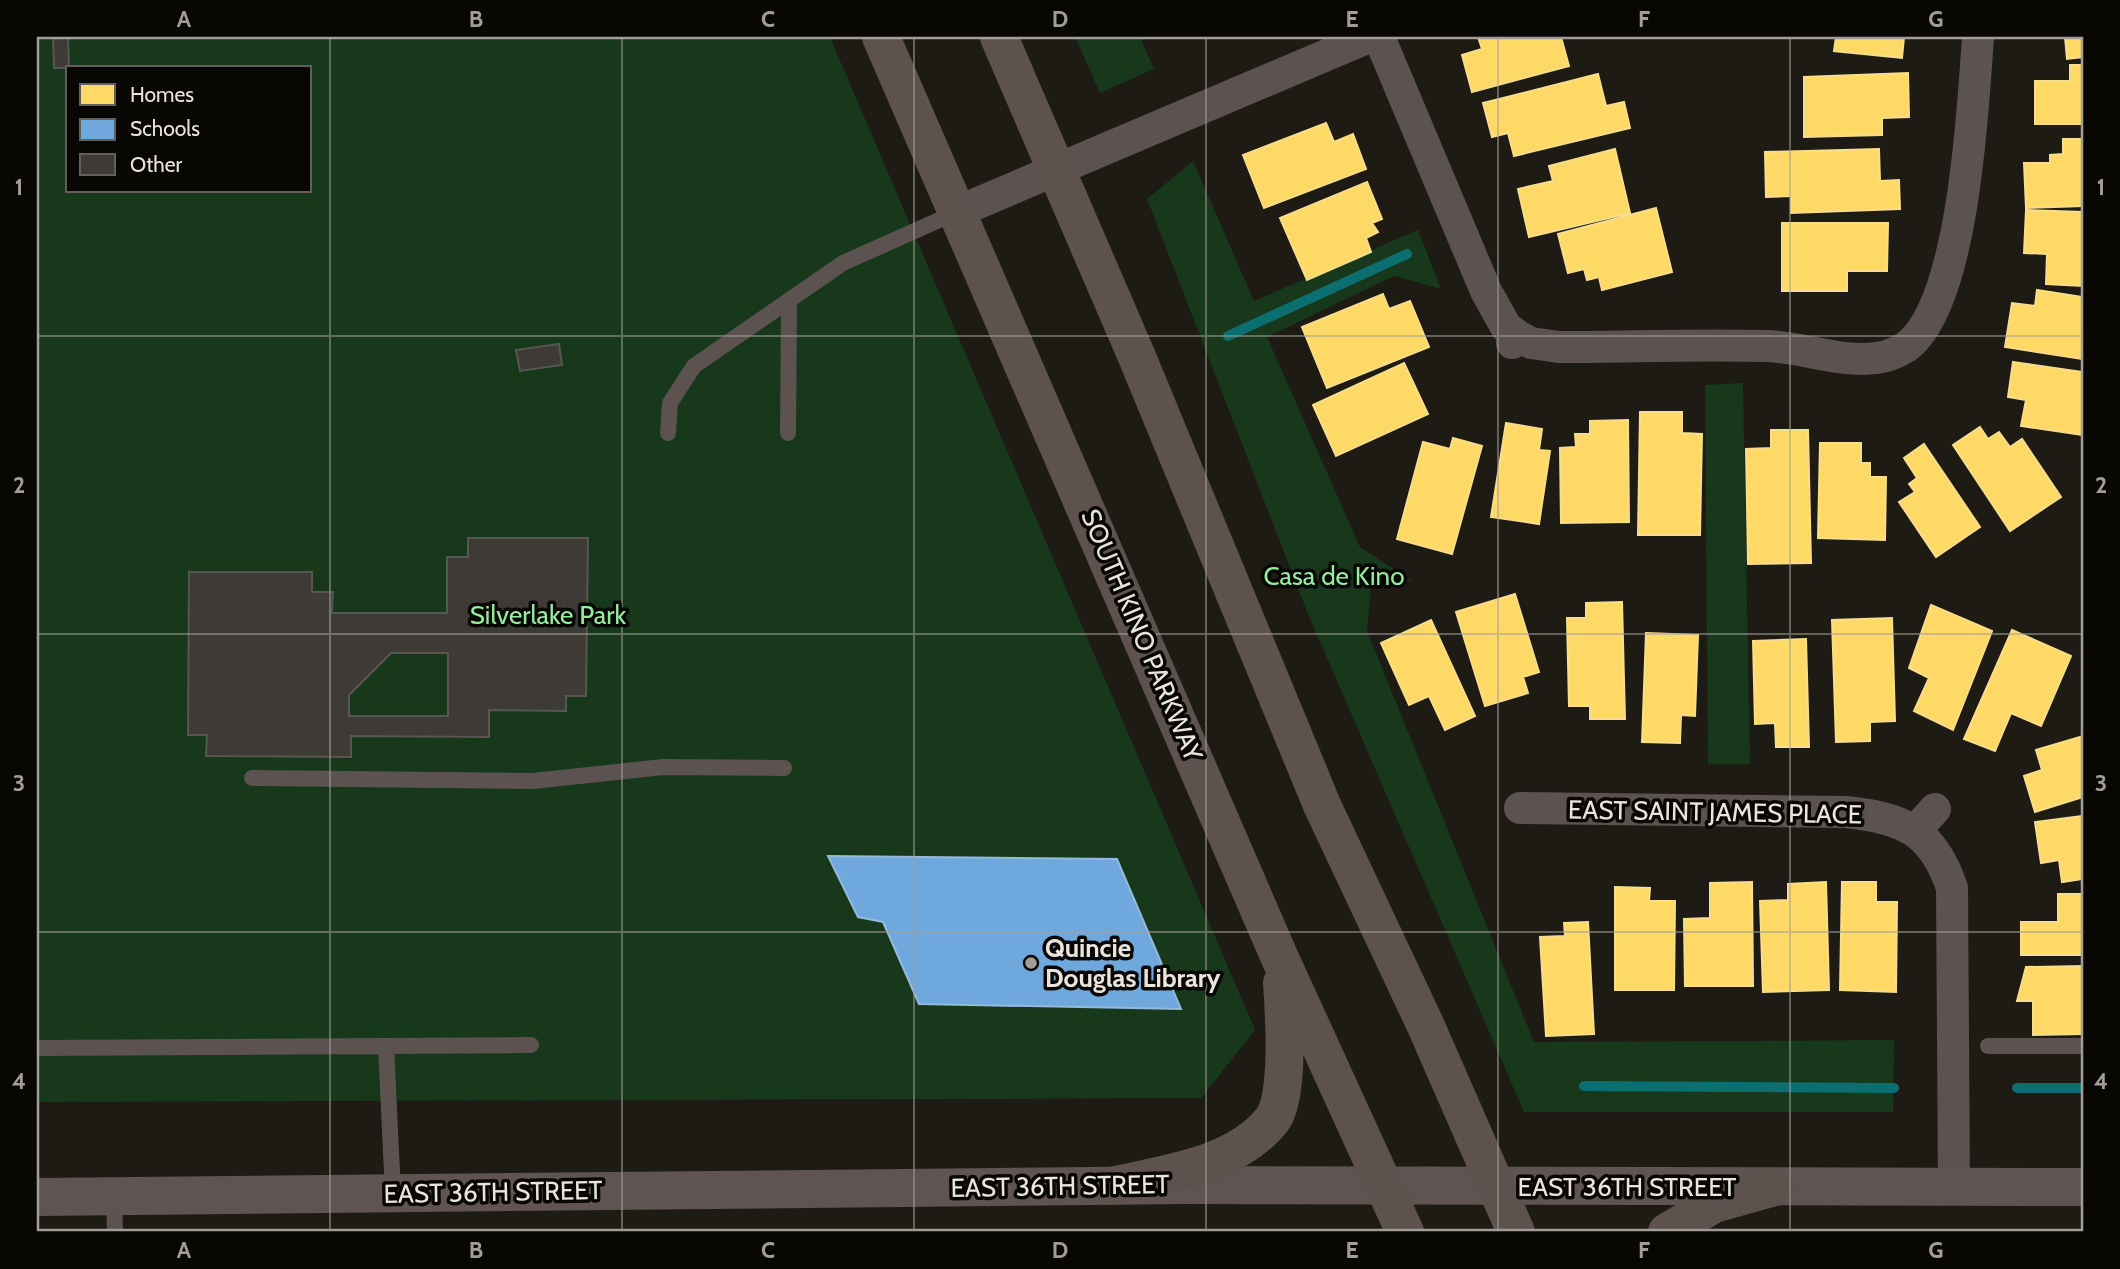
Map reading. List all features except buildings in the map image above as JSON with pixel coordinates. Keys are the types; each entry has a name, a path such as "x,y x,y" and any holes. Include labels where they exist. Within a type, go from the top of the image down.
{"main road":[{"name":"SOUTH KINO PARKWAY","path":"881,37 1087,505 1279,956 1405,1232"},
{"path":"999,37 1137,357 1322,805 1516,1232"},
{"path":"1111,1186 1188,1168 1239,1149 1274,1119 1283,1081 1286,1039 1279,956"},
{"name":"EAST 36TH STREET","path":"37,1197 114,1214 393,1193 1111,1186 2083,1187"},
{"path":"1667,1232 1714,1204 1775,1187"}],"street":[{"path":"957,212 1369,37"},
{"path":"1379,37 1486,291 1515,340 1559,347 1767,346 1890,364 1923,330 1939,294 1956,231 1971,134 1979,37"},
{"name":"EAST SAINT JAMES PLACE","path":"1520,808 1846,812 1925,820 1927,838 1943,860 1952,888 1954,1188"}],"lane":[{"path":"668,433 670,403 694,366 843,263 957,212"},
{"path":"788,433 789,301"},
{"path":"252,778 533,781 663,767 784,768"},
{"path":"37,1048 531,1045"},
{"path":"386,1046 393,1193"},
{"path":"1988,1046 2083,1046"}],"green space":[{"name":"Silverlake Park","path":"37,37 830,37 1255,1030 1201,1098 37,1102"},
{"path":"1075,37 1140,37 1154,69 1100,93"},
{"name":"Casa de Kino","path":"1193,161 1254,301 1418,230 1441,289 1394,276 1267,337 1360,547 1412,581 1372,578 1367,631 1534,1042 1894,1040 1893,1112 1524,1112 1308,614 1147,199"},
{"path":"1743,383 1750,764 1708,764 1705,385"}],"waterway":[{"path":"1228,336 1407,254"},
{"path":"1584,1086 1894,1088"},
{"path":"2017,1088 2083,1088"}],"place":[{"name":"Quincie Douglas Library","path":"1031,963"}]}
